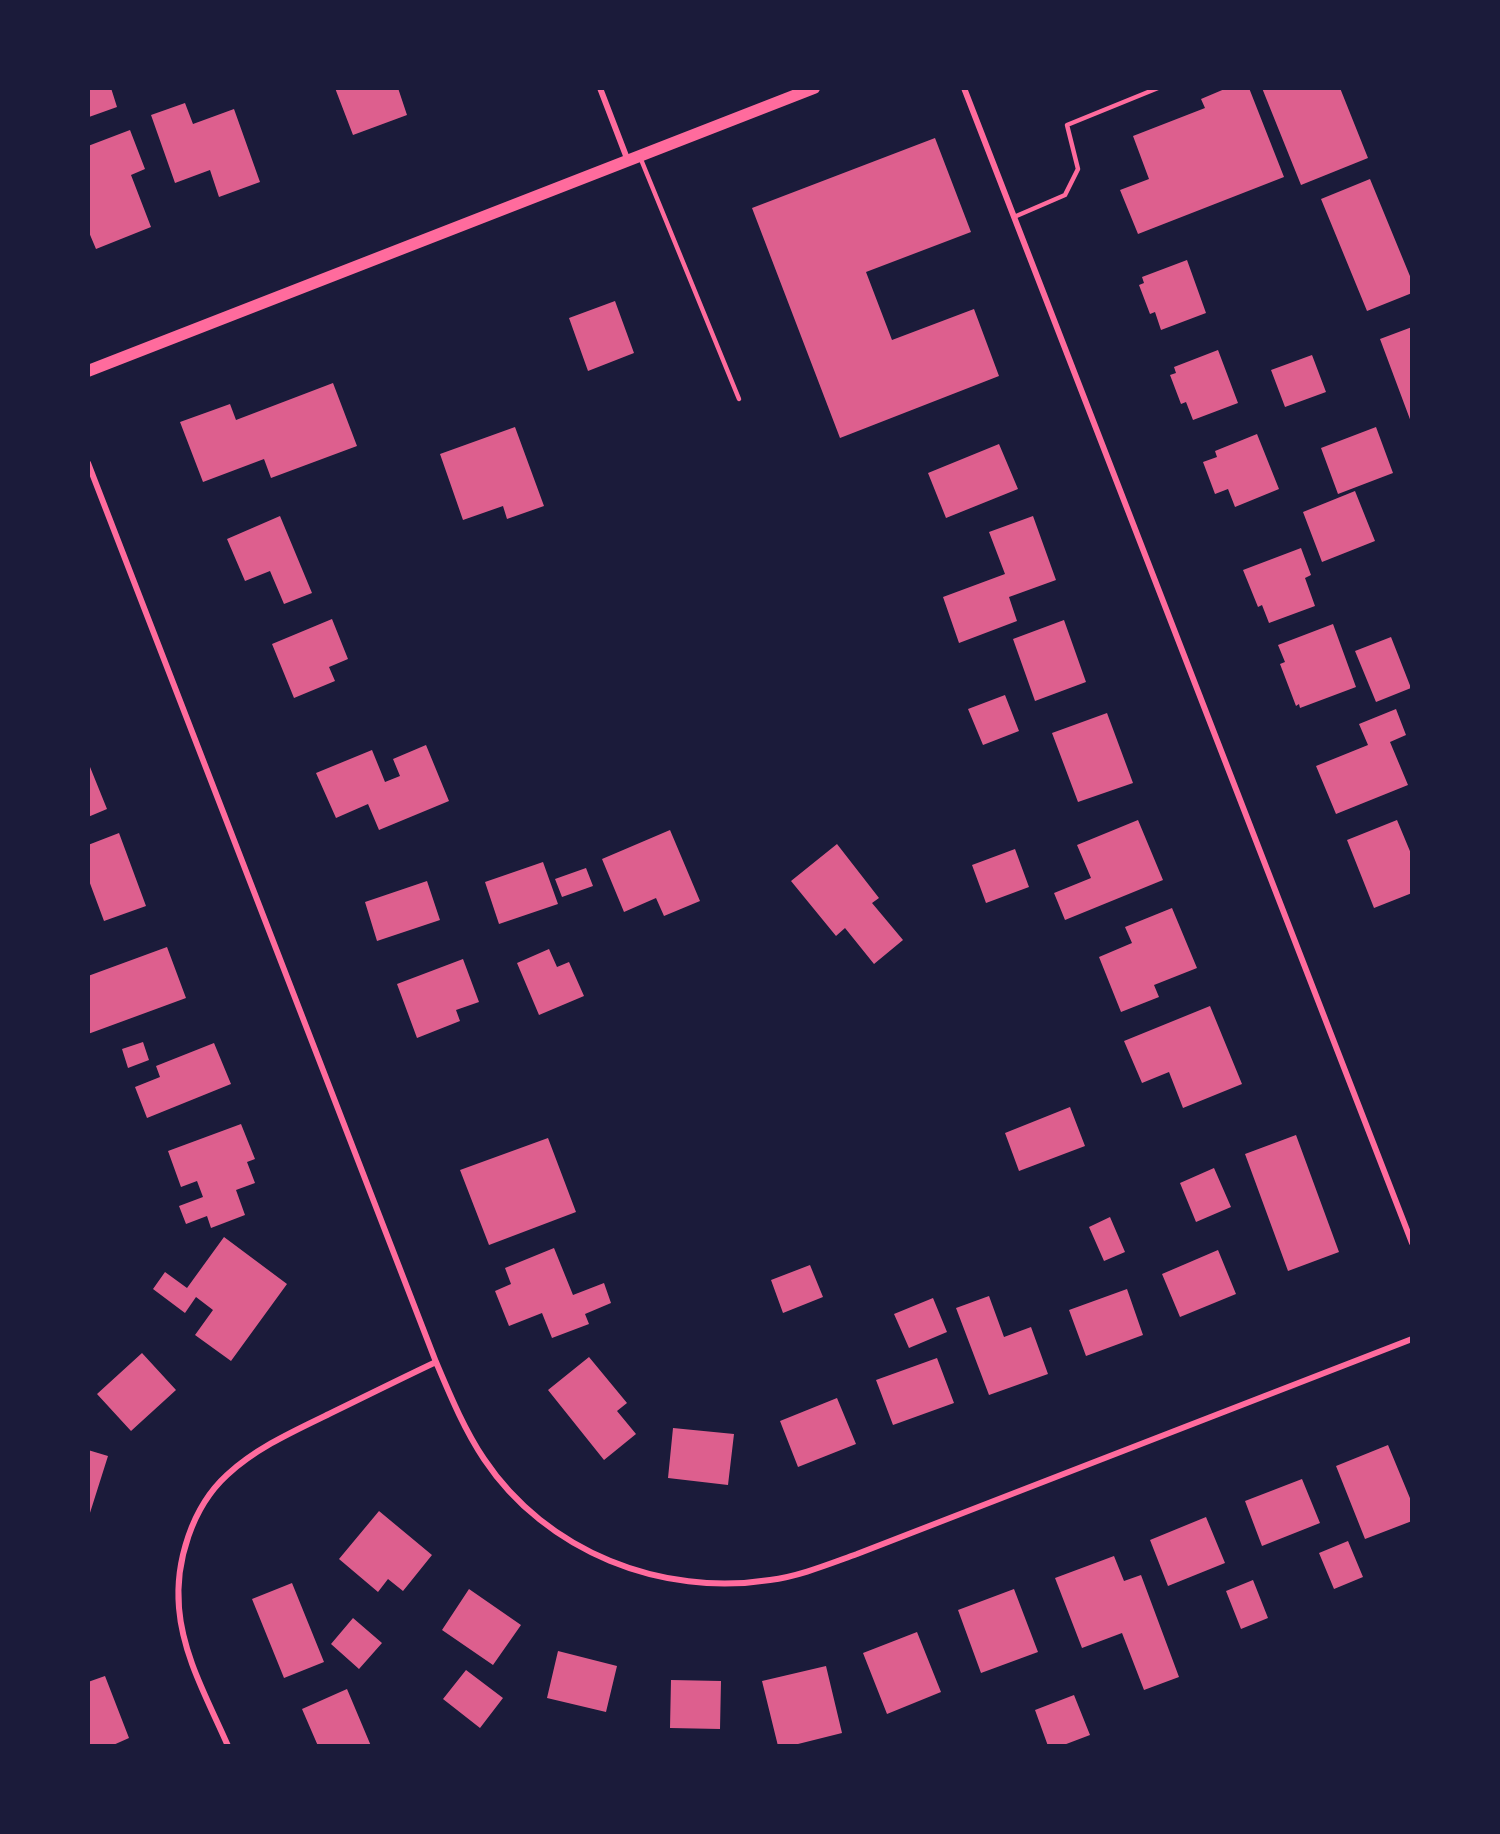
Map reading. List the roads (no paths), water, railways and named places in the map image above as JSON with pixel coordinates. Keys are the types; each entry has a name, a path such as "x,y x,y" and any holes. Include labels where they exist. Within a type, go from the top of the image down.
{"main road":[{"path":"88,371 814,88"}],"street":[{"path":"600,88 634,158"},
{"path":"964,88 1412,1243"},
{"path":"88,463 435,1362 461,1421 485,1461 516,1497 553,1530 593,1554 634,1572 681,1582 726,1584 771,1580 813,1570 1412,1339"},
{"path":"228,1746 192,1664 179,1608 179,1574 187,1540 203,1506 226,1476 254,1454 435,1362"}],"lane":[{"path":"1014,217 1065,195 1078,169 1067,125 1158,88"},
{"path":"634,158 739,399"}]}
